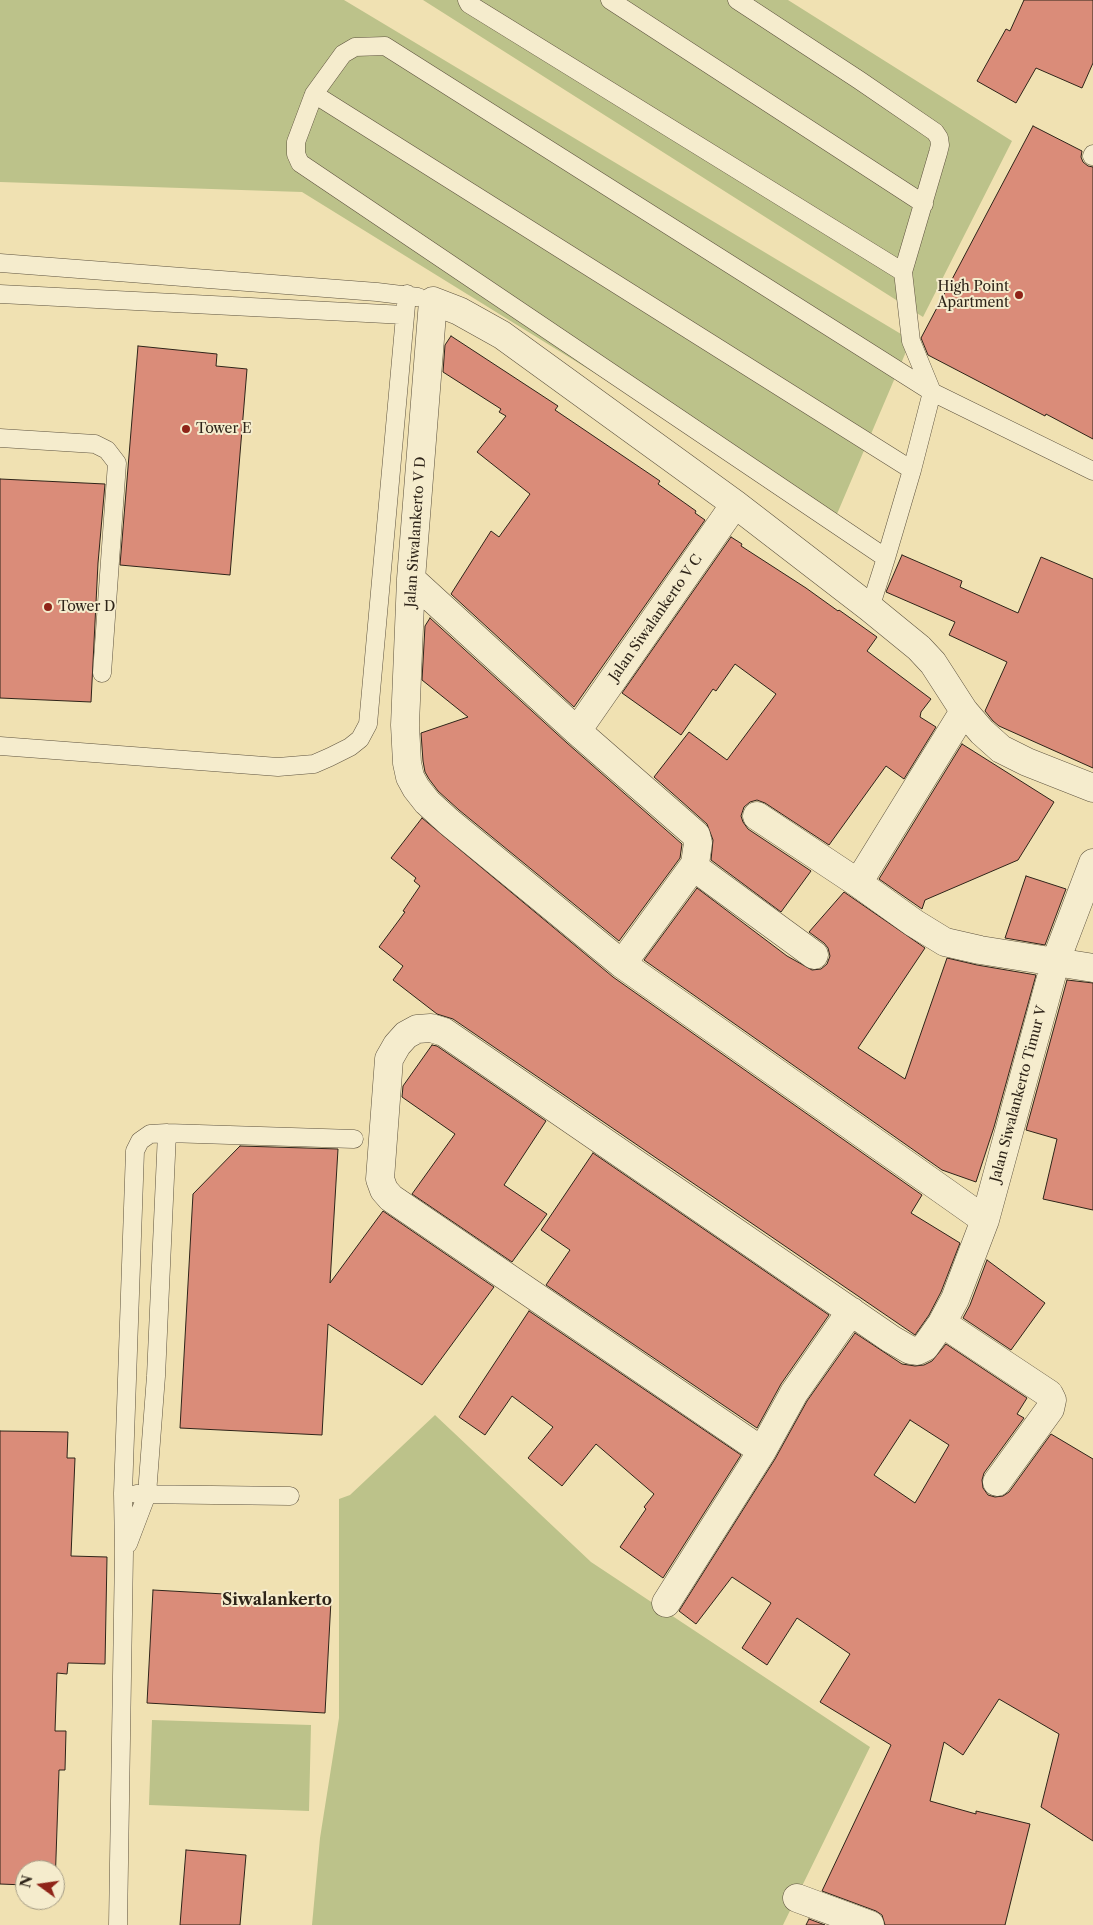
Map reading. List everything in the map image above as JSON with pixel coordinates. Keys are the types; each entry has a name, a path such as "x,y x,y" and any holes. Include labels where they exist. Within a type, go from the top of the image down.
{"street":[{"path":"433,300 459,311 502,335 735,504 870,608 919,648 932,663 964,711 982,732 1001,749 1027,762 1093,788"},
{"name":"Jalan Siwalankerto V D","path":"433,300 412,579 405,725 407,764 410,777 416,788 427,802 498,863 622,964 985,1220"},
{"name":"Jalan Siwalankerto V C","path":"577,731 735,504"},
{"path":"412,579 577,731 696,835 698,842 695,864 622,964"},
{"path":"858,883 964,711"},
{"path":"757,816 945,942 980,950 1093,968"},
{"name":"Jalan Siwalankerto Timur V","path":"850,1311 910,1350 917,1351 925,1347 942,1323 963,1280 985,1220 1055,963 1093,863"},
{"path":"695,864 698,870 814,955"},
{"path":"666,1603 762,1451 794,1393 850,1311 444,1032 431,1028 417,1029 406,1035 397,1045 389,1059 380,1179 384,1190 391,1198 762,1451"},
{"path":"942,1323 1049,1394 1052,1400 1050,1409 997,1482"},
{"path":"797,1898 870,1925"}],"lane":[{"path":"467,0 469,4 903,272"},
{"path":"610,0 924,204"},
{"path":"737,0 859,80 935,132 939,138 940,145 903,272 912,341 932,392 912,470 870,608"},
{"path":"886,558 300,163 296,154 296,142 314,94 343,54 355,46 385,46 932,392 1093,471"},
{"path":"314,94 912,470"},
{"path":"0,264 407,294 433,300"},
{"path":"0,294 405,314"},
{"path":"0,746 278,767 314,764 337,754 360,739 368,724 407,294"},
{"path":"0,438 95,444 107,450 117,463 102,673"},
{"path":"124,1552 147,1494 156,1376 167,1133"},
{"path":"118,1925 124,1552 123,1493 135,1151 140,1141 150,1134 167,1133 354,1140"},
{"path":"128,1375 156,1376"},
{"path":"123,1493 290,1496"}],"green space":[{"path":"0,0 344,0 911,340 834,521 302,192 0,182"},
{"path":"423,0 788,0 1012,141 923,317"},
{"path":"435,1415 591,1562 870,1747 783,1925 312,1925 320,1838 339,1718 339,1499 350,1495"},
{"path":"152,1720 311,1725 309,1811 149,1805"}],"building":[{"path":"1024,0 1093,0 1093,63 1082,88 1036,68 1016,103 977,81 1006,29 1010,31"},
{"name":"High Point Apartment","path":"1033,126 1082,151 1081,157 1083,162 1093,167 1093,439 928,355 921,338"},
{"path":"451,336 558,406 555,410 660,481 658,484 696,511 695,513 705,520 574,707 451,594 491,531 499,537 530,494 477,452 506,416 499,412 501,409 443,372 445,345"},
{"name":"Tower E","path":"138,346 217,354 216,366 247,369 230,575 120,565"},
{"name":"Tower D","path":"0,479 105,484 98,563 91,702 0,698"},
{"path":"731,537 742,544 741,546 877,637 867,651 931,699 921,712 920,717 936,727 904,779 886,766 829,845 765,803 757,800 750,802 744,807 741,816 748,829 811,871 781,912 711,860 713,840 707,824 654,777 689,732 727,760 776,694 735,664 716,691 713,689 681,735 622,693"},
{"path":"902,555 962,581 960,587 1018,613 1041,557 1093,579 1093,768 999,726 993,721 985,711 1007,662 949,635 955,622 886,592"},
{"path":"430,618 567,743 682,844 680,858 619,941 459,810 438,791 429,779 425,772 423,761 421,733 468,717 422,680 425,626"},
{"path":"962,744 1054,802 1018,860 925,900 922,909 879,879"},
{"path":"422,818 613,977 922,1195 911,1213 960,1243 941,1292 929,1315 915,1335 453,1019 437,1014 393,980 403,966 379,947 405,912 403,911 420,886 414,881 416,878 391,858"},
{"path":"1026,876 1066,889 1045,945 1005,938"},
{"path":"697,888 787,956 812,970 821,969 827,964 830,956 828,948 824,943 809,932 844,892 925,948 858,1048 905,1079 947,958 1036,975 994,1127 976,1182 942,1170 644,960"},
{"path":"1067,980 1093,983 1093,1210 1043,1199 1057,1139 1026,1130"},
{"path":"432,1045 437,1046 546,1121 504,1185 547,1214 512,1262 412,1194 455,1134 402,1097 403,1086"},
{"path":"240,1146 338,1149 330,1283 383,1211 494,1287 422,1385 328,1324 322,1435 180,1428 193,1194"},
{"path":"593,1153 829,1315 781,1384 757,1428 546,1285 570,1250 541,1230"},
{"path":"987,1260 1045,1303 1011,1350 963,1318"},
{"path":"529,1311 741,1455 663,1578 620,1547 654,1494 596,1444 562,1486 528,1458 553,1427 512,1396 485,1435 459,1417"},
{"path":"855,1333 902,1364 915,1366 924,1365 932,1361 946,1344 1027,1398 1017,1414 1024,1418 984,1473 982,1480 983,1488 988,1495 995,1497 1003,1496 1009,1492 1051,1434 1093,1459 1093,1841 1041,1807 1059,1734 999,1699 963,1755 944,1742 930,1801 976,1814 976,1811 1030,1824 1005,1925 885,1925 882,1915 876,1911 822,1891 891,1745 820,1702 850,1654 797,1618 767,1665 742,1648 771,1603 732,1577 696,1624 679,1611 775,1459 807,1401","holes":["910,1420 949,1445 915,1503 874,1475"]},
{"path":"0,1431 68,1432 67,1458 75,1458 71,1556 107,1557 105,1664 68,1663 67,1674 57,1673 55,1731 66,1731 65,1770 59,1770 56,1860 15,1860 15,1885 0,1884"},
{"path":"153,1590 331,1600 325,1713 147,1703"},
{"path":"186,1850 246,1855 240,1925 180,1925"},
{"path":"809,1919 825,1925 806,1925"}],"place":[{"name":"High Point Apartment","path":"1019,295"},
{"name":"Tower E","path":"186,429"},
{"name":"Tower D","path":"48,607"}],"district":[{"name":"Siwalankerto","path":"277,1600"}]}
